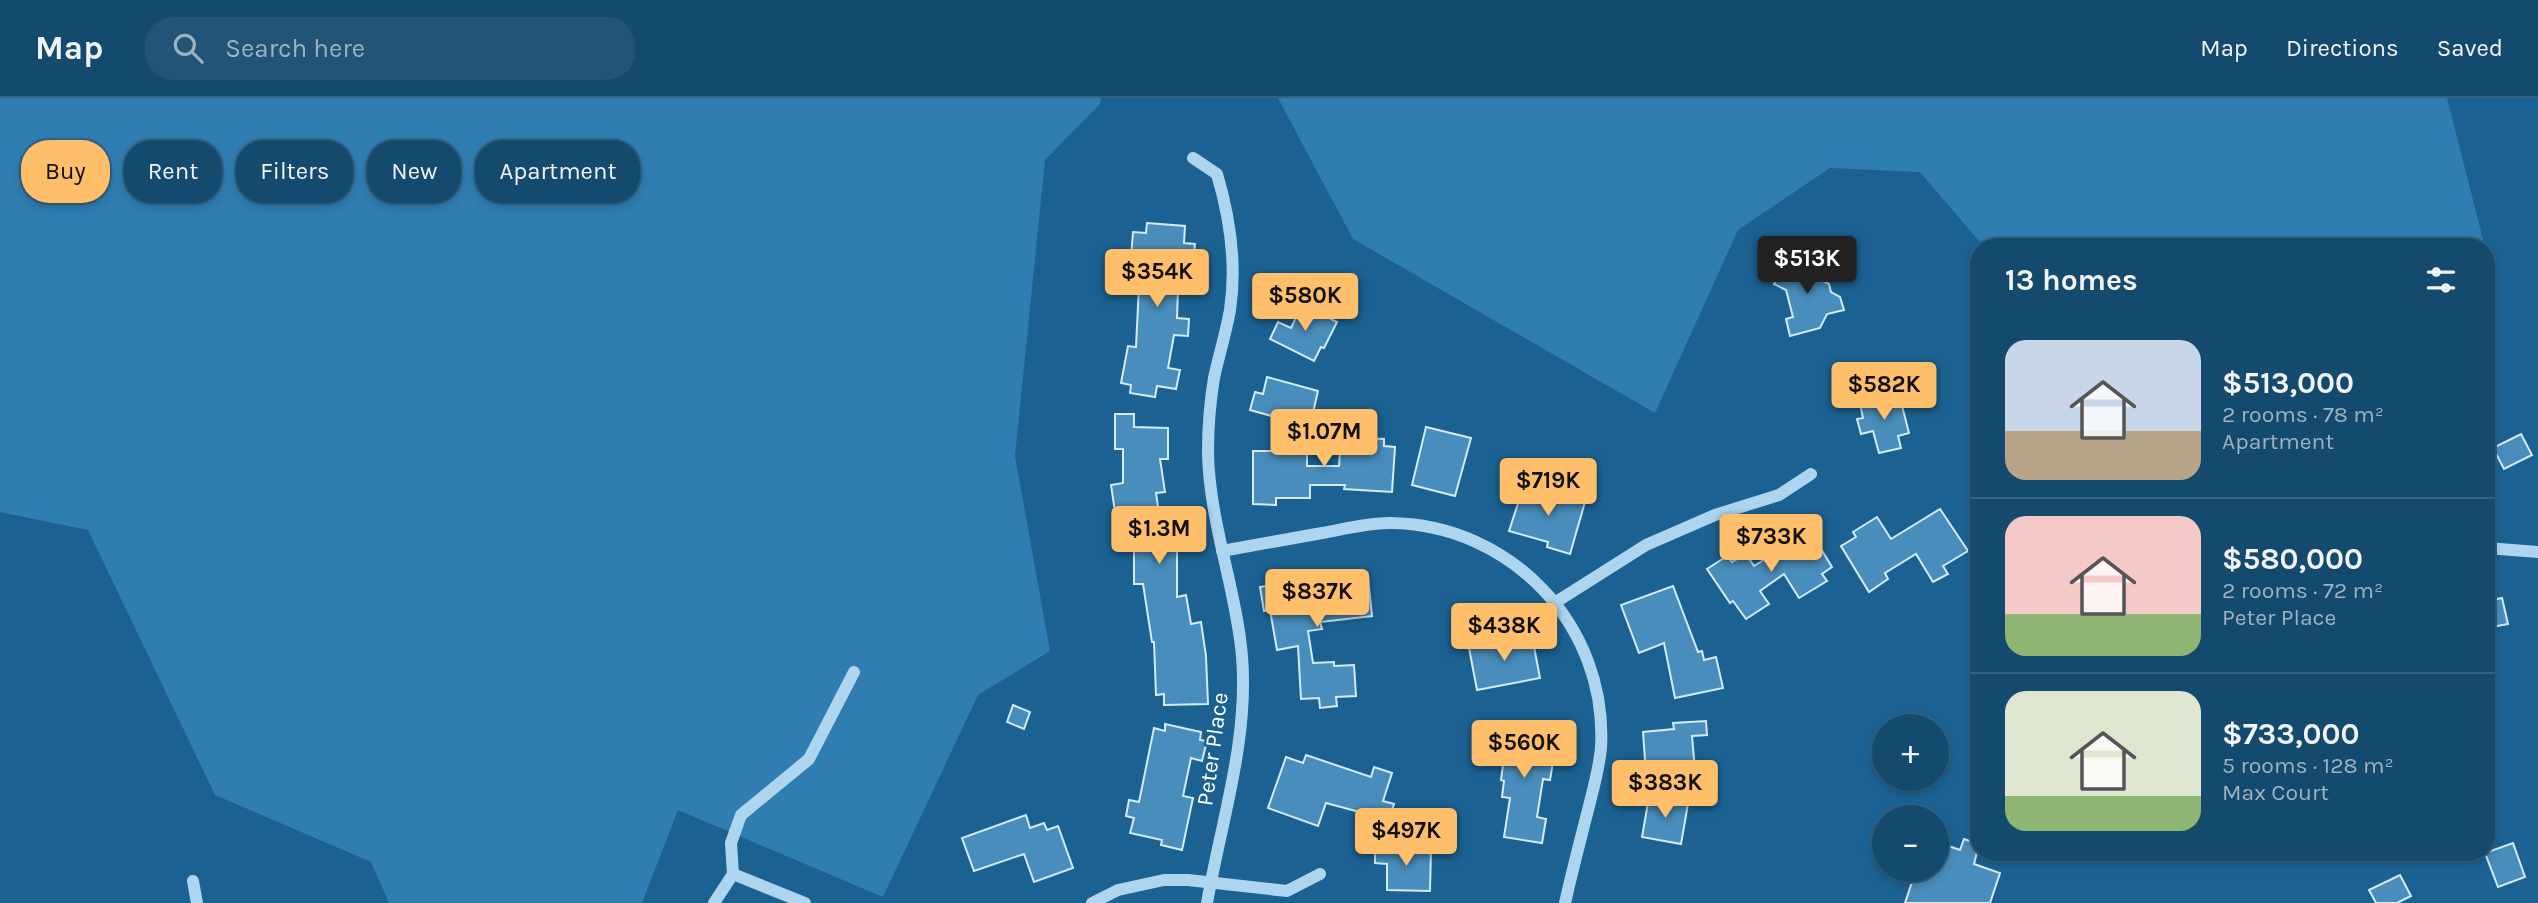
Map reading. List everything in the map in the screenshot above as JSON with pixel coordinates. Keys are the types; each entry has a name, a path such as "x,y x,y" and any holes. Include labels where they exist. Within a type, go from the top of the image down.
{"street":[{"name":"Peter Place","path":"1193,158 1217,173 1231,238 1233,274 1230,310 1214,378 1208,454 1212,495 1242,654 1244,695 1240,736 1207,903"},
{"path":"1556,602 1646,545 1714,515 1779,495 1811,474"},
{"path":"1222,551 1363,525 1418,525 1446,530 1493,550 1535,579 1556,602 1582,644 1593,675 1600,711 1601,748 1597,773 1565,903"},
{"path":"2495,549 2538,552"},
{"path":"714,903 733,874 731,843 741,815 809,759 854,673"},
{"path":"733,874 805,903"},
{"path":"1092,903 1118,890 1142,883 1176,880 1287,891 1320,874"},
{"path":"193,881 197,903"}],"shaded area":[{"path":"0,98 1101,98 1100,104 1045,160 1015,456 1050,651 978,695 883,897 678,810 642,903 389,903 371,862 215,795 88,530 0,512"},
{"path":"1278,98 2447,98 2483,238 1976,238 1920,172 1830,168 1738,230 1655,413 1353,239"}],"building":[{"path":"1147,223 1185,226 1184,243 1195,244 1193,263 1179,262 1177,318 1189,319 1188,336 1174,335 1168,368 1180,370 1176,389 1157,386 1155,397 1130,393 1131,385 1121,383 1128,346 1136,347 1139,286 1147,287 1149,258 1131,257 1133,232 1146,233"},
{"path":"1789,254 1812,265 1817,264 1821,280 1829,284 1831,292 1840,297 1844,310 1827,314 1820,328 1790,336 1786,319 1793,317 1786,290 1774,284"},
{"path":"1302,305 1337,322 1314,361 1270,339 1278,322 1291,328"},
{"path":"1267,377 1318,391 1312,417 1305,415 1300,434 1272,426 1275,417 1250,410 1255,392 1263,394"},
{"path":"1899,394 1909,433 1898,436 1901,448 1879,453 1873,431 1861,434 1857,419 1863,418 1860,404"},
{"path":"1115,414 1134,414 1134,427 1168,428 1168,459 1160,459 1165,492 1156,493 1163,541 1177,541 1177,597 1186,595 1191,624 1201,622 1208,704 1164,705 1164,694 1156,695 1154,642 1143,584 1134,584 1134,523 1117,525 1111,485 1123,483 1123,449 1115,449"},
{"path":"1342,423 1364,425 1363,438 1384,439 1384,446 1395,447 1392,492 1344,489 1345,485 1310,485 1310,498 1276,498 1276,505 1253,504 1253,451 1307,451 1307,466 1339,466 1340,451 1357,449 1340,445"},
{"path":"1426,427 1471,438 1455,496 1412,485"},
{"path":"2521,434 2532,455 2504,469 2495,447"},
{"path":"1524,485 1585,502 1570,554 1547,547 1548,542 1509,531"},
{"path":"1940,509 1968,551 1943,566 1948,574 1933,582 1916,554 1885,573 1888,579 1869,592 1841,546 1856,537 1853,532 1877,517 1891,539"},
{"path":"1810,531 1832,567 1822,574 1827,581 1799,598 1784,574 1760,591 1769,604 1746,619 1733,601 1730,603 1707,569 1727,556 1732,562 1746,554 1754,566"},
{"path":"1368,577 1372,616 1320,622 1322,629 1308,631 1313,663 1354,665 1356,696 1336,697 1337,706 1320,708 1319,698 1301,699 1298,646 1277,650 1270,610 1264,611 1260,587 1313,578 1314,583"},
{"path":"1673,586 1698,652 1702,651 1704,660 1716,657 1723,688 1675,698 1664,643 1639,653 1621,605"},
{"path":"2502,598 2508,624 2495,626 2495,599"},
{"path":"1532,636 1540,678 1477,690 1469,648"},
{"path":"1013,705 1030,712 1024,729 1007,722"},
{"path":"1706,721 1707,735 1692,736 1695,771 1646,774 1643,732 1674,729 1673,723"},
{"path":"1165,724 1201,732 1200,740 1207,741 1202,761 1191,758 1183,796 1193,798 1182,850 1161,845 1162,840 1130,833 1134,818 1126,816 1129,800 1139,802 1154,728 1165,731"},
{"path":"1513,726 1544,731 1543,740 1556,743 1550,780 1543,779 1537,817 1546,819 1542,843 1504,837 1510,798 1502,797 1503,765 1492,763 1497,735 1511,737"},
{"path":"1306,755 1371,777 1374,767 1392,773 1383,801 1394,804 1389,820 1326,803 1318,826 1268,808 1286,757 1303,763"},
{"path":"1649,797 1688,804 1681,844 1642,837"},
{"path":"1026,815 1030,828 1044,823 1047,830 1058,826 1073,868 1034,882 1024,854 974,871 962,838"},
{"path":"1964,839 1970,841 1970,861 2000,873 1990,903 1905,903 1912,882 1949,882 1949,846 1960,850"},
{"path":"2513,843 2525,877 2498,887 2488,861 2495,861 2495,849"},
{"path":"1375,848 1431,849 1430,891 1387,890 1387,864 1375,863"},
{"path":"2400,875 2411,896 2397,903 2376,903 2369,890"}]}
